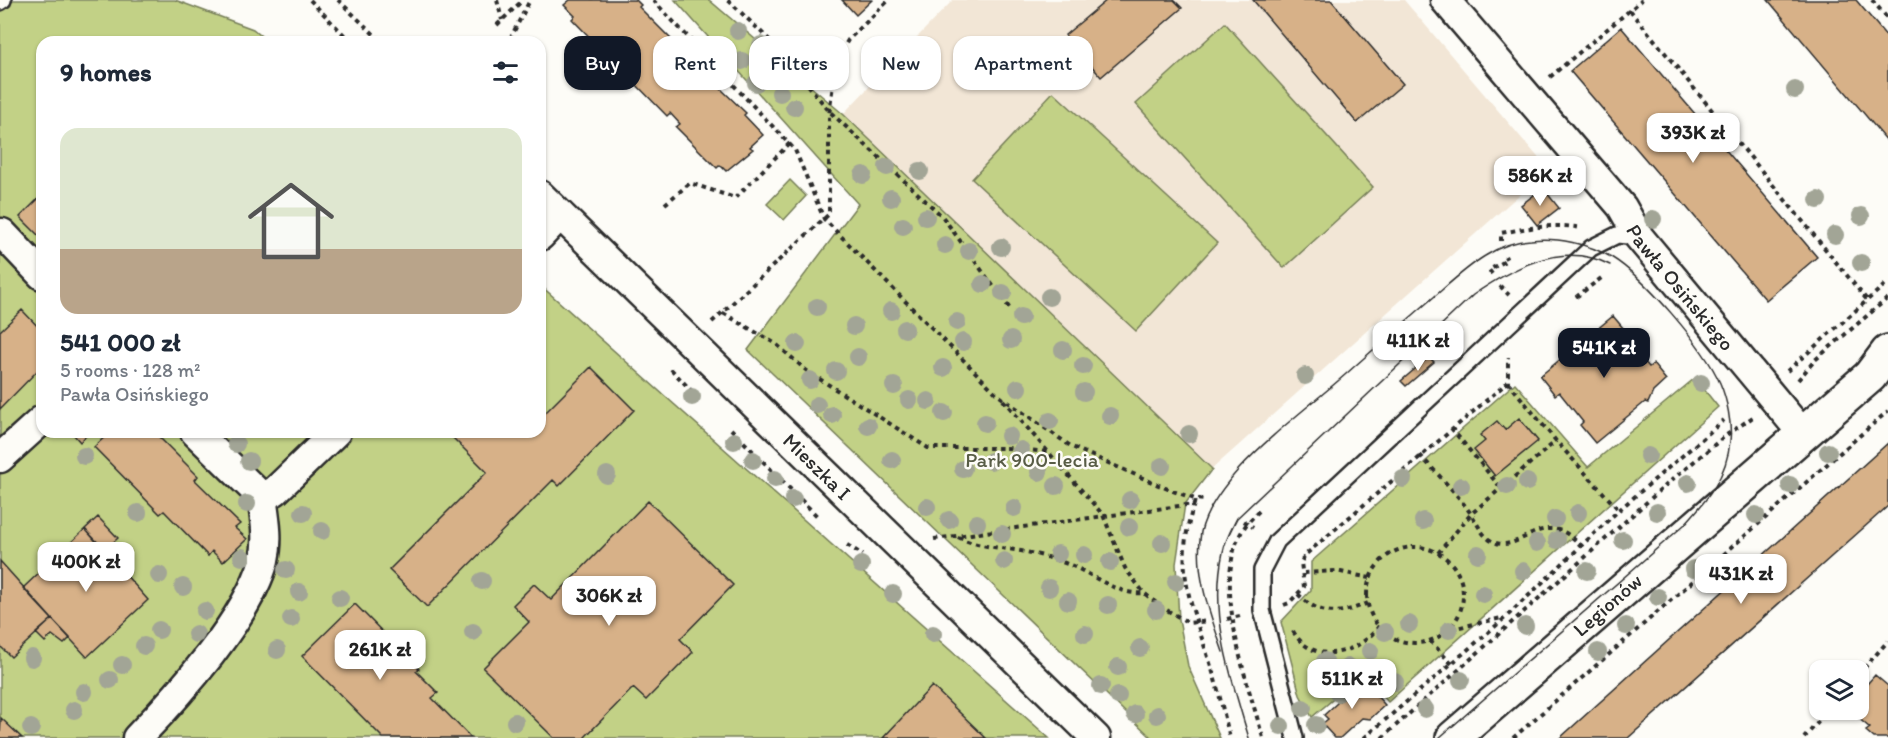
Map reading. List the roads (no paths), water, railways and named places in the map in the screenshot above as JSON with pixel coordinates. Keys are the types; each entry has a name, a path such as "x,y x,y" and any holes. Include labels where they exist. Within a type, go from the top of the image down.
{"street":[{"name":"Pawła Osińskiego","path":"1445,0 1529,95 1622,207 1639,237 1803,434"},
{"name":"Mieszka I","path":"546,201 1096,738"},
{"path":"546,230 560,215"},
{"path":"3,233 36,269"},
{"name":"Legionów","path":"1453,738 1882,366"},
{"path":"0,458 36,425"},
{"path":"137,738 172,702 226,633 254,585 264,560 267,534 262,497 201,438"},
{"path":"262,497 275,491 330,438"}],"lane":[{"path":"1295,738 1263,610 1263,570 1277,541 1591,248 1617,235 1639,237"}],"tram line":[{"path":"1223,652 1201,578 1199,547 1203,523 1211,506 1239,469 1277,432 1459,275 1485,256 1507,245 1541,239 1593,248 1625,267 1656,296 1688,333 1712,368 1723,389 1730,419 1730,441 1725,466 1708,497 1684,525 1439,738"},
{"path":"1249,738 1229,669 1220,623 1219,576 1224,548 1237,518 1473,295 1521,267 1556,256 1574,255 1592,258 1610,265"}],"park label":[{"name":"Park 900-lecia","path":"1032,459"}]}
